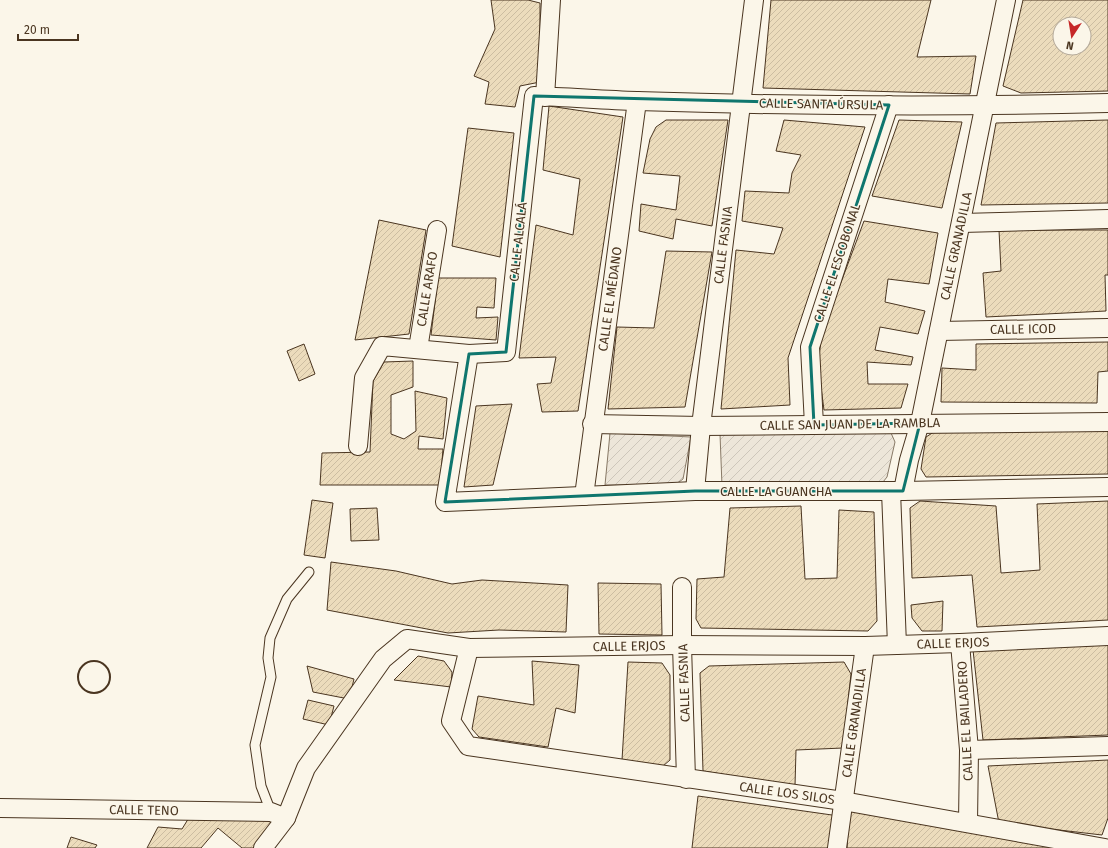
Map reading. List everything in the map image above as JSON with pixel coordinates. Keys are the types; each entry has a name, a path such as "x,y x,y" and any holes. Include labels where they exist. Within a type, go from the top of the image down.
{"street":[{"name":"CALLE ALCALÁ","path":"358,446 364,378 382,346 469,354 506,352 540,96 551,0"},
{"name":"CALLE FASNIA","path":"695,491 701,426 754,0"},
{"name":"CALLE GRANADILLA","path":"897,645 897,491 909,460 920,423 962,223 1006,0"},
{"name":"CALLE SANTA ÚRSULA","path":"540,96 637,101 889,105 984,106 1108,103"},
{"name":"CALLE EL MÉDANO","path":"584,496 592,424 637,101"},
{"name":"CALLE EL ESCOBONAL","path":"814,425 810,347 889,105"},
{"path":"962,223 1108,219"},
{"name":"CALLE ARAFO","path":"418,349 437,230"},
{"name":"CALLE ICOD","path":"939,331 1108,328"},
{"name":"CALLE LA GUANCHA","path":"469,354 445,502 695,491 897,491 1108,487"},
{"name":"CALLE SAN JUAN DE LA RAMBLA","path":"592,424 701,426 1108,422"},
{"name":"CALLE FASNIA","path":"682,587 682,645 686,779"},
{"name":"CALLE ERJOS","path":"263,848 279,815 306,768 383,659 407,639 468,648 682,645 865,646 960,644 1108,636"},
{"name":"CALLE EL BAILADERO","path":"960,644 969,750 968,823"},
{"name":"CALLE GRANADILLA","path":"837,848 865,646"},
{"name":"CALLE LOS SILOS","path":"468,648 451,721 468,746 843,801 1105,848"},
{"path":"969,750 1108,746"},
{"name":"CALLE TENO","path":"0,808 279,815"},
{"path":"1105,848 1108,840"}],"lane":[{"path":"279,815 261,786 255,745 270,677 268,658 270,638 287,598 309,572"}],"highlighted area":[{"path":"534,96 889,105 810,347 814,425 920,423 903,491 695,491 445,502 469,354 506,352"}],"shaded area":[{"path":"610,433 691,437 683,479 675,485 605,485"},
{"path":"891,433 895,442 887,477 883,482 722,486 720,434"}],"building":[{"path":"491,0 528,0 540,3 540,82 520,86 515,107 485,104 489,82 474,76 495,29"},
{"path":"771,0 931,0 917,57 976,56 970,94 763,88"},
{"path":"1023,0 1108,0 1108,91 1021,93 1003,86"},
{"path":"549,106 623,117 578,411 542,412 537,384 551,383 556,357 519,358 536,225 573,235 580,179 543,170"},
{"path":"666,120 728,120 712,226 676,219 673,239 639,231 641,204 676,210 680,176 643,173 650,139 656,127"},
{"path":"784,120 865,127 788,358 790,405 721,409 736,250 774,254 783,228 742,221 745,191 789,193 792,173 801,155 776,151"},
{"path":"899,120 962,122 942,208 872,196"},
{"path":"1108,120 1108,203 981,205 996,123"},
{"path":"468,128 514,133 500,257 452,246"},
{"path":"379,220 426,230 409,334 355,340"},
{"path":"864,221 938,233 929,284 888,279 885,302 925,311 918,334 880,327 875,350 913,357 911,365 867,362 868,384 908,384 901,408 824,410 818,364 822,333"},
{"path":"999,230 1108,230 1108,275 1105,275 1106,311 986,317 983,273 1001,271"},
{"path":"666,251 712,252 685,407 608,409 617,327 654,328"},
{"path":"438,278 496,278 494,308 477,307 476,318 498,317 496,340 431,335"},
{"path":"1108,342 1108,371 1098,372 1097,403 941,402 942,368 976,370 976,344"},
{"path":"304,344 315,374 299,381 287,351"},
{"path":"413,361 413,387 391,395 391,434 404,439 416,431 415,391 447,398 443,439 419,436 418,449 443,449 440,485 320,485 322,453 370,452 373,381 384,362"},
{"path":"512,404 493,485 464,487 476,406"},
{"path":"1108,428 1108,474 926,477 921,469 926,437 937,430"},
{"path":"312,500 333,503 325,558 304,555"},
{"path":"920,501 996,506 1001,573 1040,570 1037,504 1108,501 1108,620 977,627 972,575 912,578 910,508"},
{"path":"801,506 805,579 837,578 839,510 874,512 877,621 868,631 701,628 696,619 697,579 724,577 730,508"},
{"path":"377,508 379,540 351,541 350,509"},
{"path":"331,562 396,571 452,584 482,580 568,585 566,632 499,630 448,633 327,610"},
{"path":"598,583 661,584 662,635 599,634"},
{"path":"943,601 942,631 922,631 912,618 911,605"},
{"path":"1108,645 1108,735 983,740 973,650"},
{"path":"418,656 444,661 452,672 451,687 394,680"},
{"path":"532,661 579,665 575,713 556,708 548,747 479,737 472,729 478,696 534,705"},
{"path":"628,662 662,663 670,675 670,760 663,766 622,760"},
{"path":"844,662 851,674 843,748 796,750 795,786 703,771 700,673 709,666"},
{"path":"307,666 354,679 349,699 313,692"},
{"path":"308,700 334,706 329,725 303,719"},
{"path":"1108,760 1108,818 1102,835 999,823 988,766"},
{"path":"698,796 839,816 833,848 692,848"},
{"path":"849,805 1077,848 847,848"},
{"path":"190,816 277,821 254,848 242,848 218,828 201,848 147,848 158,827 182,829"},
{"path":"71,837 97,845 95,848 67,848"}],"wall":[{"path":"91,661 97,661 107,668 110,677 109,683 103,690 97,693 91,693 81,686 78,680 78,674 85,664 91,661"}]}
